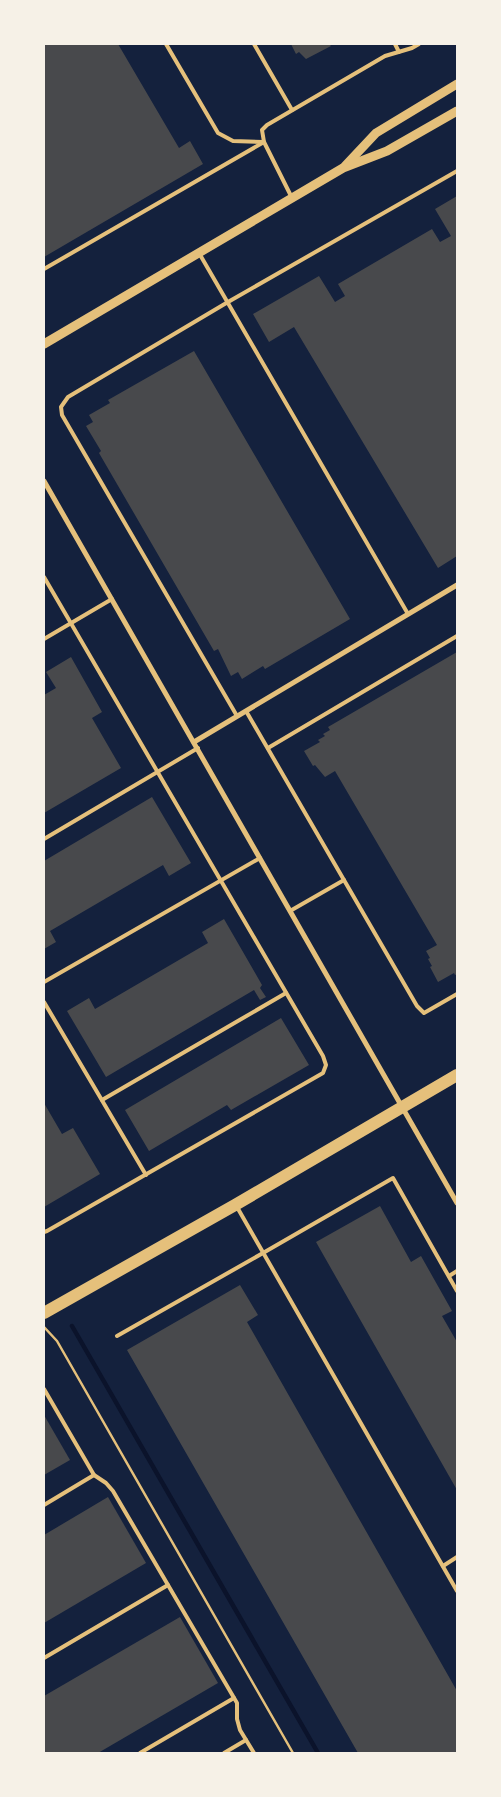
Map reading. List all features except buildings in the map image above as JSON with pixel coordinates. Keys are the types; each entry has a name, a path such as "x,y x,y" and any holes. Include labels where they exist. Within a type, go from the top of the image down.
{"main road":[{"path":"44,1313 236,1205 457,1075"}],"street":[{"path":"343,168 376,133 457,84"},
{"path":"44,344 343,168 388,151 457,111"},
{"path":"44,481 457,1203"},
{"path":"194,742 457,585"}],"lane":[{"path":"166,44 218,134 232,142 264,142"},
{"path":"254,44 292,110"},
{"path":"395,44 399,52"},
{"path":"292,198 264,142 262,130 267,125 385,56 419,44"},
{"path":"44,269 264,142"},
{"path":"237,716 62,416 61,407 68,396 457,171"},
{"path":"199,253 408,614"},
{"path":"44,577 323,1056 326,1065 323,1073 44,1232"},
{"path":"44,639 112,599"},
{"path":"268,748 457,636"},
{"path":"246,711 417,1006 424,1012 457,994"},
{"path":"44,839 198,748"},
{"path":"44,982 260,858"},
{"path":"290,911 344,880"},
{"path":"102,1100 286,993"},
{"path":"44,1002 146,1174"},
{"path":"117,1336 393,1178 457,1291"},
{"path":"236,1205 457,1591"},
{"path":"449,1276 457,1271"},
{"path":"44,1389 94,1475 106,1483 113,1491 234,1698 238,1709 237,1720 254,1753"},
{"path":"44,1505 94,1475"},
{"path":"443,1566 457,1558"},
{"path":"44,1658 168,1585"},
{"path":"140,1753 234,1698"},
{"path":"224,1753 246,1740"}],"path":[{"path":"44,1327 57,1341 293,1753"}],"waterway":[{"path":"72,1326 318,1753"}]}
